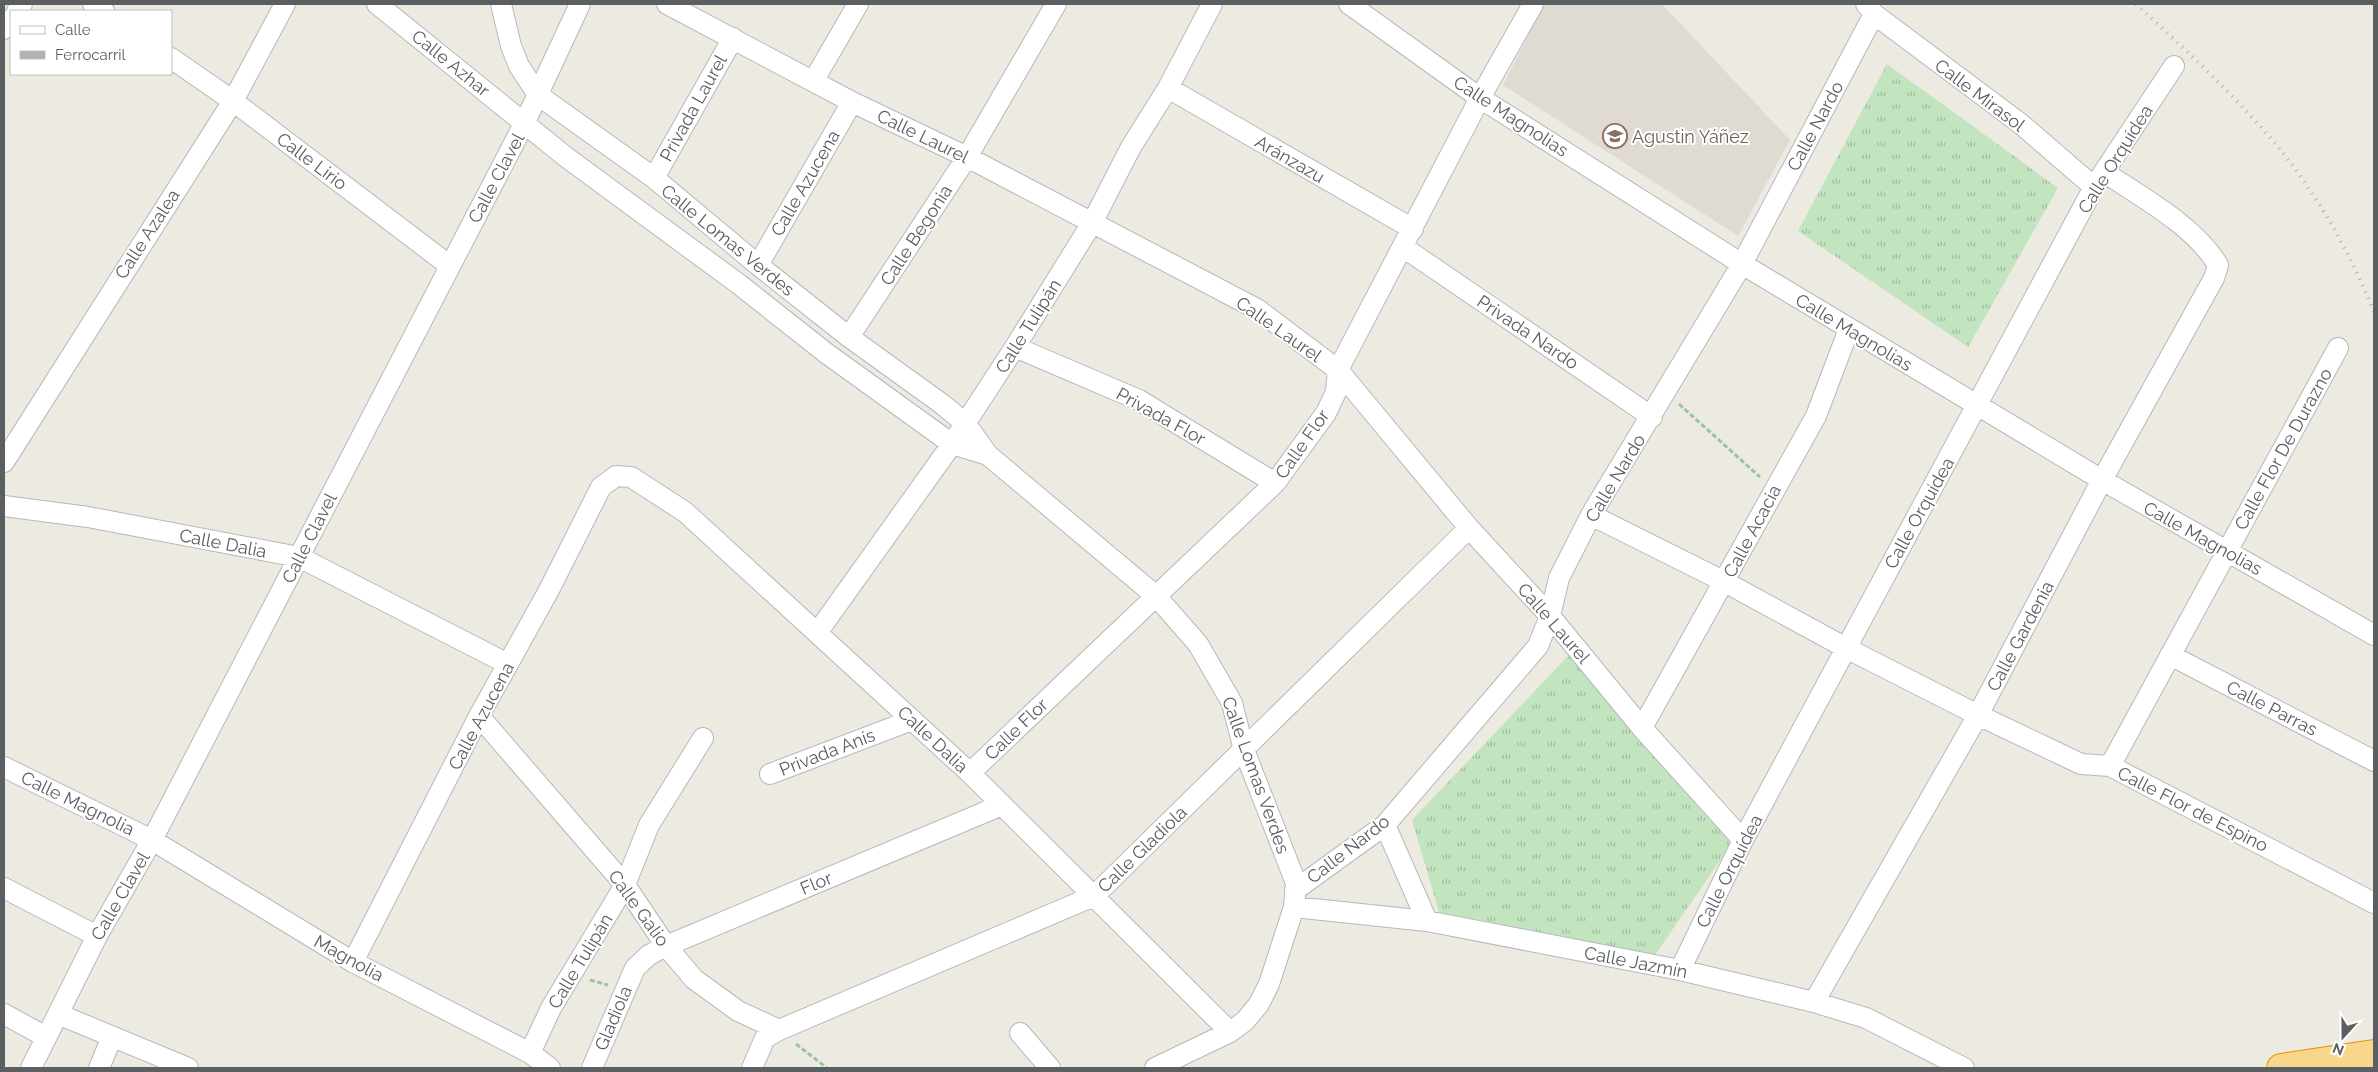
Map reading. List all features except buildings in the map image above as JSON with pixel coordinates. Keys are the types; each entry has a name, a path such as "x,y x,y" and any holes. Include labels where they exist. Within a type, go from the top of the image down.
{"highway":[{"path":"2281,1068 2374,1054"}],"street":[{"name":"Calle Azalea","path":"4,462 233,100 285,4"},
{"name":"Calle Azhar","path":"378,4 525,122"},
{"name":"Calle Lomas Verdes","path":"501,4 518,66 538,95 654,178 758,266 942,404 966,424 988,455 1156,596 1198,644 1232,703 1244,750 1296,883 1295,898"},
{"name":"Calle Clavel","path":"31,1068 97,936 152,840 525,122 580,4"},
{"name":"Calle Laurel","path":"667,4 814,80 852,102 967,157 1258,309 1338,370 1469,528 1550,616 1642,728 1743,840"},
{"path":"814,80 858,4"},
{"name":"Calle Begonia","path":"849,336 967,157 1056,4"},
{"name":"Calle Tulipán","path":"817,633 966,424 1015,347 1092,222 1131,147 1168,88 1212,4"},
{"name":"Calle Flor","path":"970,773 1274,483 1326,413 1336,392 1338,370 1480,98 1533,4"},
{"name":"Calle Magnolias","path":"1362,7 1480,98 1742,264 1977,407 2374,635"},
{"name":"Calle Mirasol","path":"1870,9 2020,124 2099,179 2181,225 2211,254 2218,265"},
{"name":"Calle Nardo","path":"1295,898 1385,825 1538,646 1550,616 1559,578 1591,515 1652,417 1742,264 1870,9"},
{"name":"Privada Laurel","path":"654,178 733,38"},
{"name":"Calle Lirio","path":"172,59 233,100 450,266"},
{"name":"Calle Orquídea","path":"1680,970 1743,840 2099,179 2174,66"},
{"name":"Aránzazu","path":"1168,88 1412,229"},
{"name":"Calle Azucena","path":"758,266 852,102"},
{"name":"Calle Lomas Verdes","path":"525,122 566,157 740,285 826,353 952,444 988,455"},
{"name":"Privada Nardo","path":"1403,247 1652,417"},
{"name":"Calle Gardenia","path":"1814,1002 1978,715 2102,480 2214,278 2218,265"},
{"name":"Calle Acacia","path":"1642,728 1816,416 1849,329"},
{"name":"Privada Flor","path":"1015,347 1138,400 1274,483"},
{"name":"Calle Flor De Durazno","path":"2170,655 2338,348"},
{"name":"Calle Azucena","path":"353,962 480,716 550,590 601,487 616,476"},
{"name":"Calle Dalia","path":"616,476 631,476 685,512 970,773 1230,1032"},
{"name":"Calle Dalia","path":"4,506 88,517 299,557 508,664"},
{"name":"Calle Flor de Espino","path":"1591,515 1725,582 1846,648 1978,715 2081,764 2110,766 2374,903"},
{"name":"Calle Gladiola","path":"752,1068 765,1038 779,1030 1094,896 1469,528"},
{"path":"2110,766 2170,655"},
{"name":"Calle Parras","path":"2170,655 2374,761"},
{"name":"Calle Galio","path":"480,716 625,885 666,946 694,979 738,1011 779,1030"},
{"name":"Privada Anís","path":"770,774 912,720"},
{"name":"Calle Tulipán","path":"530,1053 551,1008 625,885 649,825 703,738"},
{"name":"Calle Magnolia","path":"4,767 152,840"},
{"name":"Flor","path":"635,968 649,955 666,946 1002,805"},
{"path":"1385,825 1428,921"},
{"name":"Magnolia","path":"152,840 353,962 530,1053 550,1068"},
{"path":"4,888 97,936"},
{"path":"1155,1068 1230,1032 1245,1021 1259,1004 1278,960 1295,898"},
{"name":"Calle Jazmín","path":"1295,898 1428,921 1680,970 1814,1002 1866,1018 1964,1068"},
{"name":"Gladiola","path":"592,1068 635,968"},
{"path":"4,1014 46,1037"},
{"path":"58,1014 188,1068"},
{"path":"1020,1033 1050,1068"},
{"path":"99,1068 112,1037"}],"path":[{"path":"1666,392 1774,490"},
{"path":"572,974 606,985 626,988"},
{"path":"779,1030 827,1068"}],"shaded area":[{"path":"1544,4 1662,4 1790,140 1738,236 1503,85"}],"green space":[{"path":"1887,64 2058,188 1968,347 1798,231"},
{"path":"1571,653 1732,843 1655,955 1439,912 1412,820"}],"railway":[{"path":"2136,4 2231,95 2266,133 2297,171 2345,249 2374,312"}],"place":[{"name":"Agustin Yáñez","path":"1615,136"}]}
